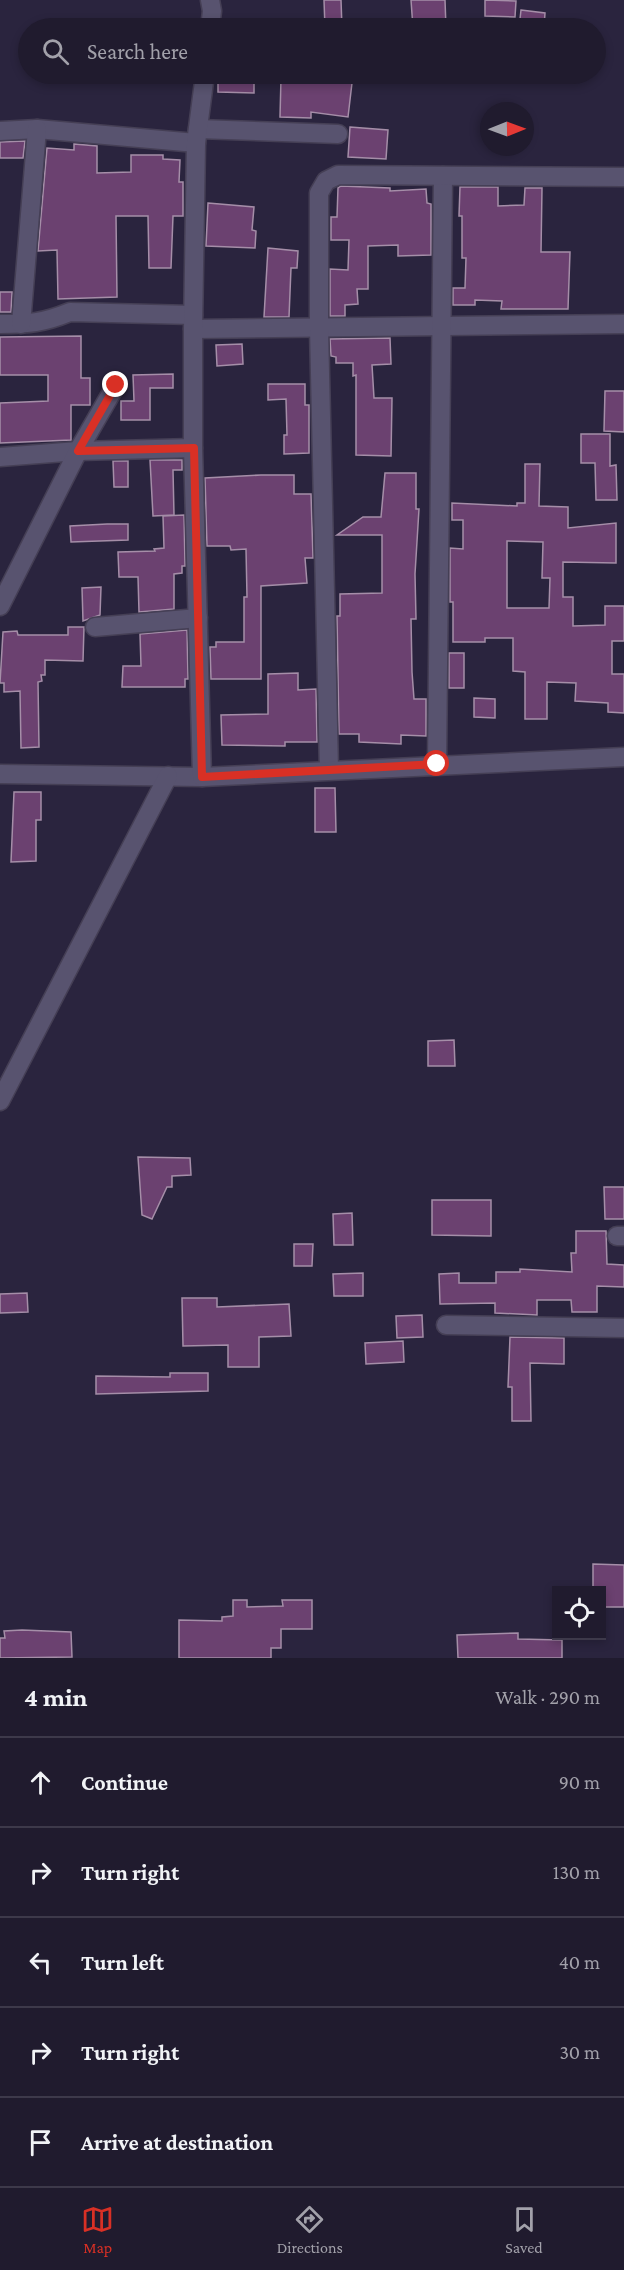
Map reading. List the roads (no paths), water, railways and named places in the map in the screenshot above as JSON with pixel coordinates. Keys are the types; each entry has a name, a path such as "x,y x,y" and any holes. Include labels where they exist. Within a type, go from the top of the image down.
{"street":[{"path":"210,0 211,18"},
{"path":"202,777 193,322 197,136 204,84"},
{"path":"21,324 37,129"},
{"path":"0,131 37,129 197,136 338,134"},
{"path":"329,770 319,329 319,194 326,181 338,175 624,177"},
{"path":"437,764 444,325 443,176"},
{"path":"0,324 52,320 70,312 319,329 444,325 624,324"},
{"path":"0,606 78,451 116,385"},
{"path":"0,457 78,451 194,448"},
{"path":"96,627 198,618"},
{"path":"0,774 202,777 437,764 624,757"},
{"path":"0,1101 168,776"},
{"path":"446,1325 624,1328"}]}
